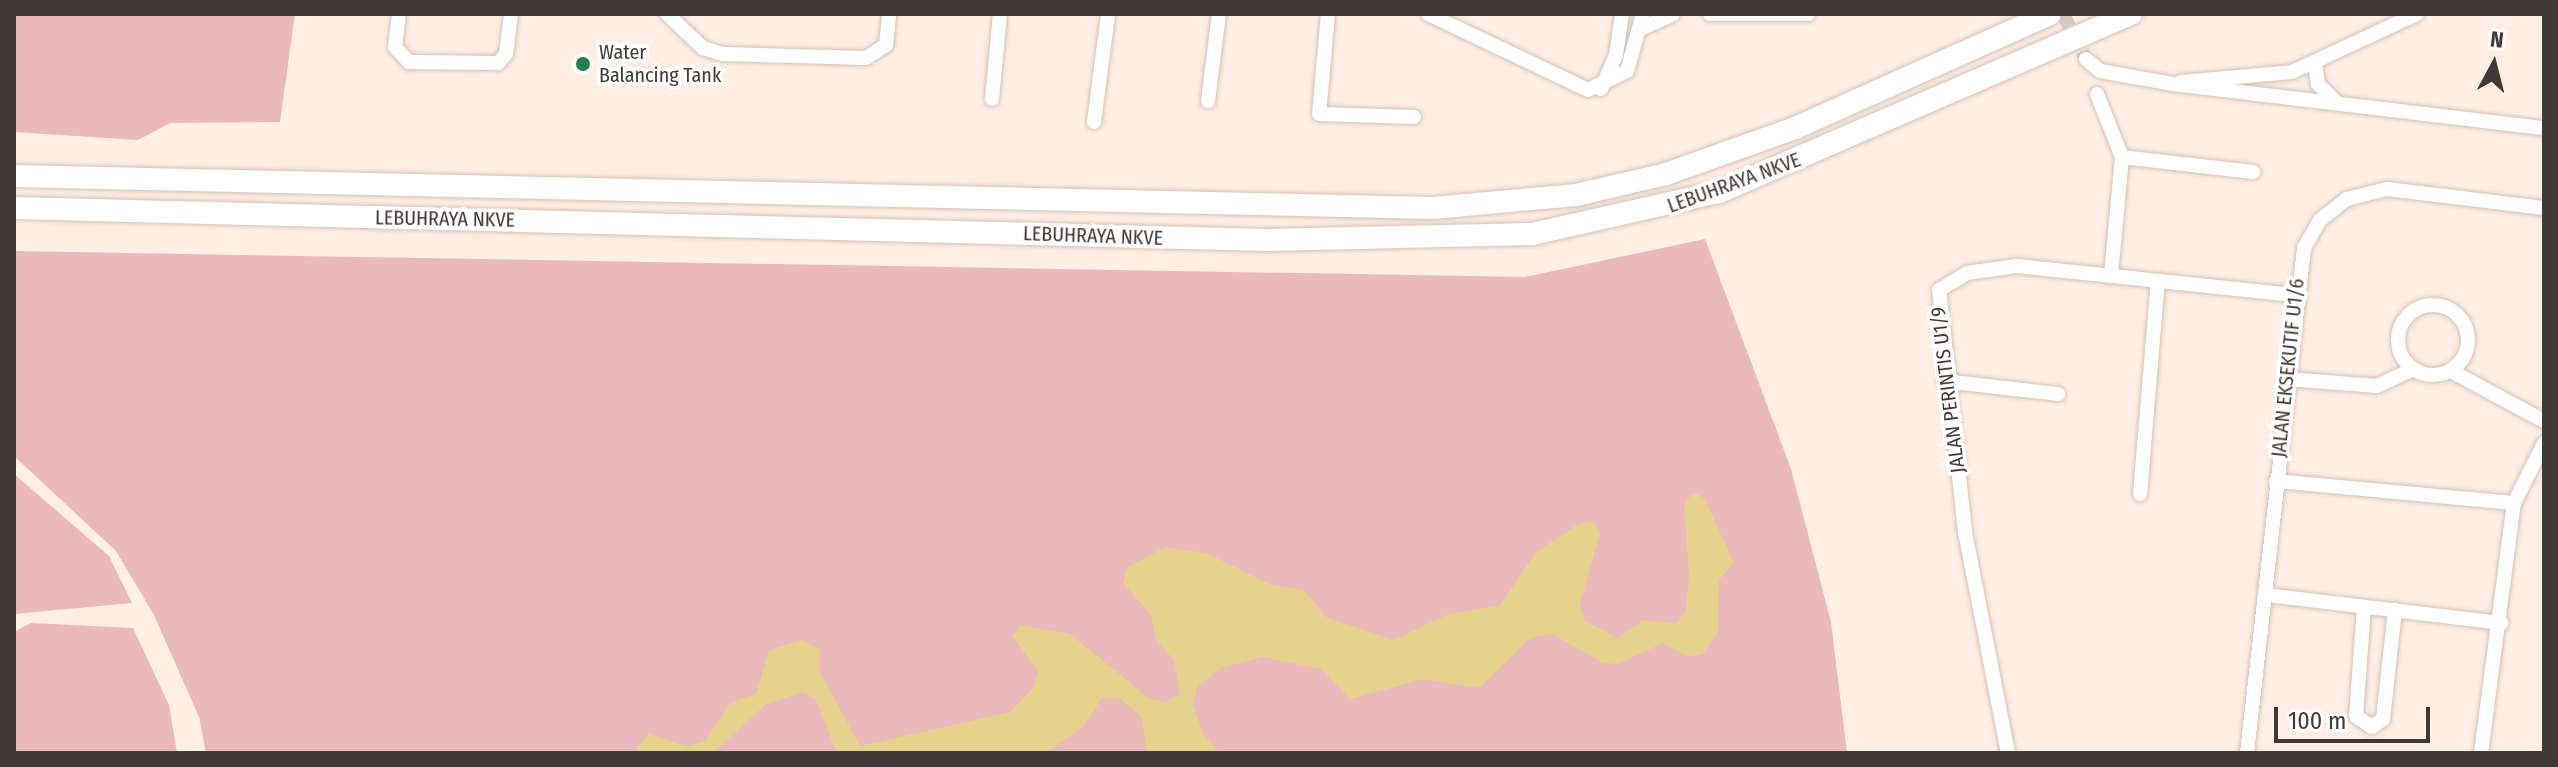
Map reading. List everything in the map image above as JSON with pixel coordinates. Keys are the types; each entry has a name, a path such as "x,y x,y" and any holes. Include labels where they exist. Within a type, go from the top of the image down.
{"highway":[{"name":"LEBUHRAYA NKVE","path":"14,176 1230,208 1461,206 1576,195 1712,159 2050,14"},
{"name":"LEBUHRAYA NKVE","path":"14,208 1267,240 1532,234 1719,192 2131,14"}],"street":[{"path":"399,14 395,47 409,62 498,63 506,54 511,14"},
{"path":"667,14 703,48 723,54 866,58 886,45 889,14"},
{"path":"992,99 1000,14"},
{"path":"1094,122 1108,14"},
{"path":"1208,101 1219,14"},
{"path":"1328,14 1319,114 1414,117"},
{"path":"1428,14 1581,88 1601,89 1633,59 1641,22 1673,14"},
{"path":"1601,89 1616,55 1621,22 1608,14"},
{"path":"1710,14 1808,14"},
{"path":"2173,84 2269,78 2315,63 2417,14"},
{"path":"1616,55 1633,59"},
{"path":"2086,59 2100,71 2173,84 2544,128"},
{"path":"2315,63 2318,84 2337,103"},
{"path":"2097,94 2122,157 2111,276"},
{"path":"2122,157 2253,172"},
{"name":"JALAN EKSEKUTIF U1/6","path":"2247,753 2266,595 2293,295 2304,248 2320,220 2347,199 2387,189 2544,208"},
{"name":"JALAN PERINTIS U1/9","path":"2008,753 1965,532 1936,298 1949,280 2017,266 2293,295"},
{"path":"2140,494 2158,281"},
{"path":"2413,369 2399,351 2400,329 2413,311 2435,305 2456,313 2468,332 2466,354 2451,371"},
{"path":"2287,379 2377,386 2413,369 2451,371 2544,421"},
{"path":"1945,381 2058,394"},
{"path":"2481,753 2501,623 2514,503 2544,443"},
{"path":"2276,481 2514,503"},
{"path":"2266,595 2501,623"},
{"path":"2364,607 2356,716 2372,727 2383,719 2395,610"}],"shaded area":[{"path":"14,14 295,14 280,122 170,123 138,140 14,132"},
{"path":"1705,239 1791,469 1831,622 1847,753 206,753 199,717 154,615 116,551 14,456 14,251 1525,277"},
{"path":"14,474 109,556 132,603 14,614"},
{"path":"1694,492 1705,499 1734,563 1719,580 1718,632 1702,655 1686,656 1663,643 1618,664 1603,663 1552,634 1531,637 1479,688 1423,679 1351,699 1321,669 1263,657 1221,668 1197,687 1193,704 1204,736 1220,753 1147,753 1142,718 1121,699 1102,698 1084,726 1046,753 837,753 815,698 802,692 765,705 713,753 633,753 649,733 686,747 705,741 731,702 756,694 769,650 803,640 821,650 818,668 860,746 1010,712 1033,688 1038,671 1013,637 1020,625 1070,634 1149,698 1166,702 1180,694 1174,660 1156,640 1151,615 1123,583 1128,567 1165,547 1206,553 1272,585 1304,590 1326,617 1394,640 1446,615 1500,605 1536,552 1580,523 1594,522 1600,533 1580,603 1585,621 1618,638 1643,620 1676,623 1686,611 1689,574 1684,503"},
{"path":"31,623 133,628 169,705 177,753 14,753 14,632"}],"tunnel":[{"path":"2063,14 2086,59"}],"place":[{"name":"Water Balancing Tank","path":"583,64"}]}
